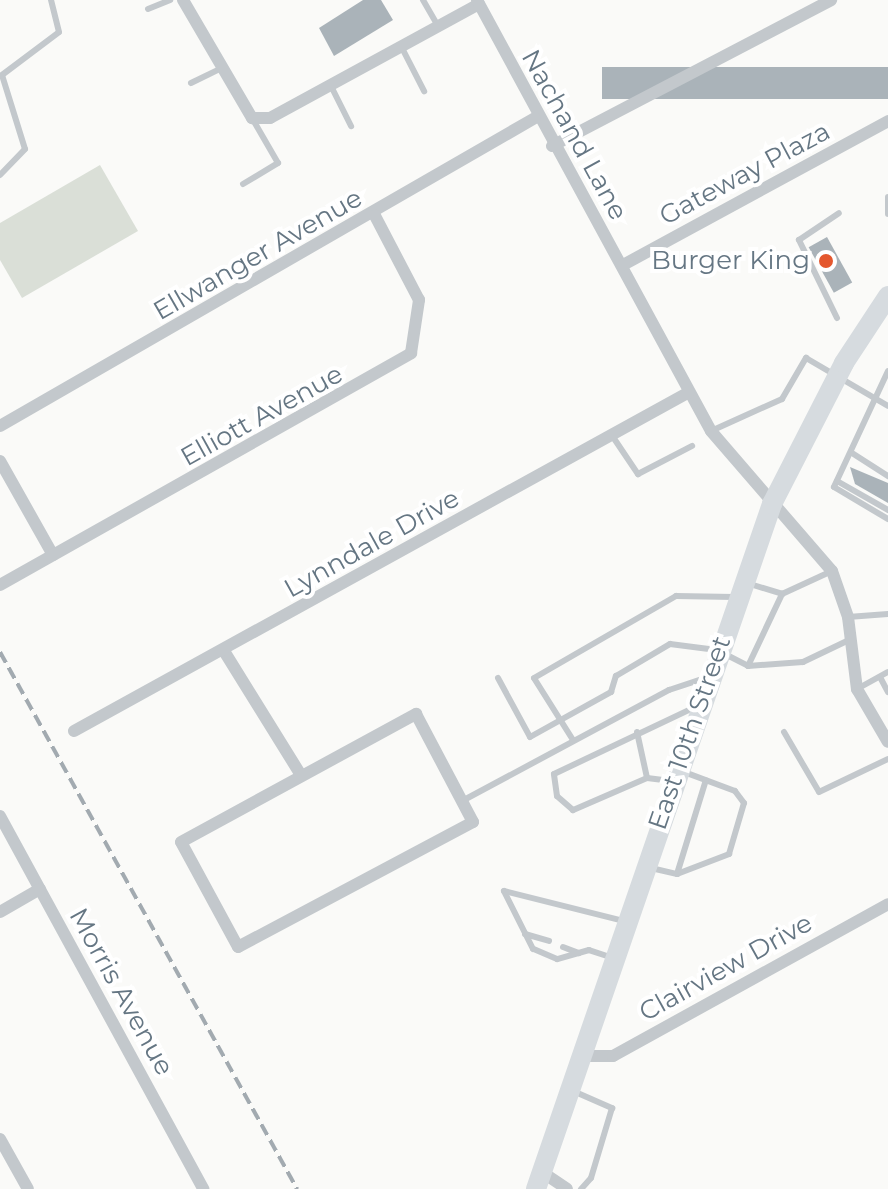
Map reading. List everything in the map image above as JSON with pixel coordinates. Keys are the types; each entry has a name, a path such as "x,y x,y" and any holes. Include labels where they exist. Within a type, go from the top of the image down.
{"main road":[{"name":"East 10th Street","path":"539,1180 717,650 772,504 839,372 888,296"}],"street":[{"path":"183,0 252,118 270,118 478,2"},
{"path":"552,146 831,0"},
{"name":"Nachand Lane","path":"478,2 535,118 623,265 711,431 832,571 848,617 857,689 888,742"},
{"name":"Ellwanger Avenue","path":"0,426 375,216 403,189 535,118"},
{"name":"Gateway Plaza","path":"623,265 888,121"},
{"name":"Elliott Avenue","path":"0,585 411,353 419,300 375,216"},
{"name":"Lynndale Drive","path":"74,731 613,437 689,392"},
{"path":"0,461 53,555"},
{"path":"224,651 301,775"},
{"path":"416,714 462,801 473,822 238,947 181,842 416,714"},
{"name":"Morris Avenue","path":"0,816 203,1189"},
{"path":"0,912 40,889"},
{"name":"Clairview Drive","path":"580,1056 613,1056 888,904"},
{"path":"0,1139 28,1189"},
{"path":"539,1180 567,1189"}],"lane":[{"path":"0,175 25,149 2,75 59,32 51,0"},
{"path":"148,9 170,0"},
{"path":"423,0 438,26"},
{"path":"401,46 424,91"},
{"path":"191,83 222,68"},
{"path":"330,85 351,126"},
{"path":"243,184 278,163 252,118"},
{"path":"888,197 888,214"},
{"path":"837,318 799,240 839,213"},
{"path":"711,431 782,399 806,358 839,372 888,406"},
{"path":"888,371 874,396 877,407 834,487 888,519"},
{"path":"613,437 638,474 692,446"},
{"path":"852,453 888,476"},
{"path":"837,481 888,510"},
{"path":"573,740 534,678 676,596 739,589 782,594 832,571"},
{"path":"748,666 782,594"},
{"path":"848,617 888,614"},
{"path":"498,678 530,737 562,723 611,692 616,676 670,644 717,650 748,666 803,662 850,639"},
{"path":"857,689 888,672"},
{"path":"462,801 573,740 708,677"},
{"path":"880,677 888,692"},
{"path":"645,866 677,874 729,854 744,803 735,791 706,780 675,775 647,778 590,807 573,810 557,796 554,774 637,732 699,706"},
{"path":"637,732 647,778"},
{"path":"784,732 819,792 888,759"},
{"path":"677,874 706,780"},
{"path":"579,953 557,959 533,949 504,891 626,921"},
{"path":"524,934 549,941"},
{"path":"563,947 579,953 614,958"},
{"path":"570,1090 612,1108 591,1178 581,1189"}],"shaded area":[{"path":"100,165 138,231 22,298 0,260 0,223"}],"building":[{"path":"363,0 381,0 393,20 334,56 319,28"},
{"path":"602,67 888,67 888,99 602,99"},
{"name":"Burger King","path":"827,237 852,282 834,293 809,247"},
{"path":"850,467 888,483 888,503 855,484"}],"railway":[{"path":"0,652 297,1189"}],"place":[{"name":"Burger King","path":"826,261"}]}
